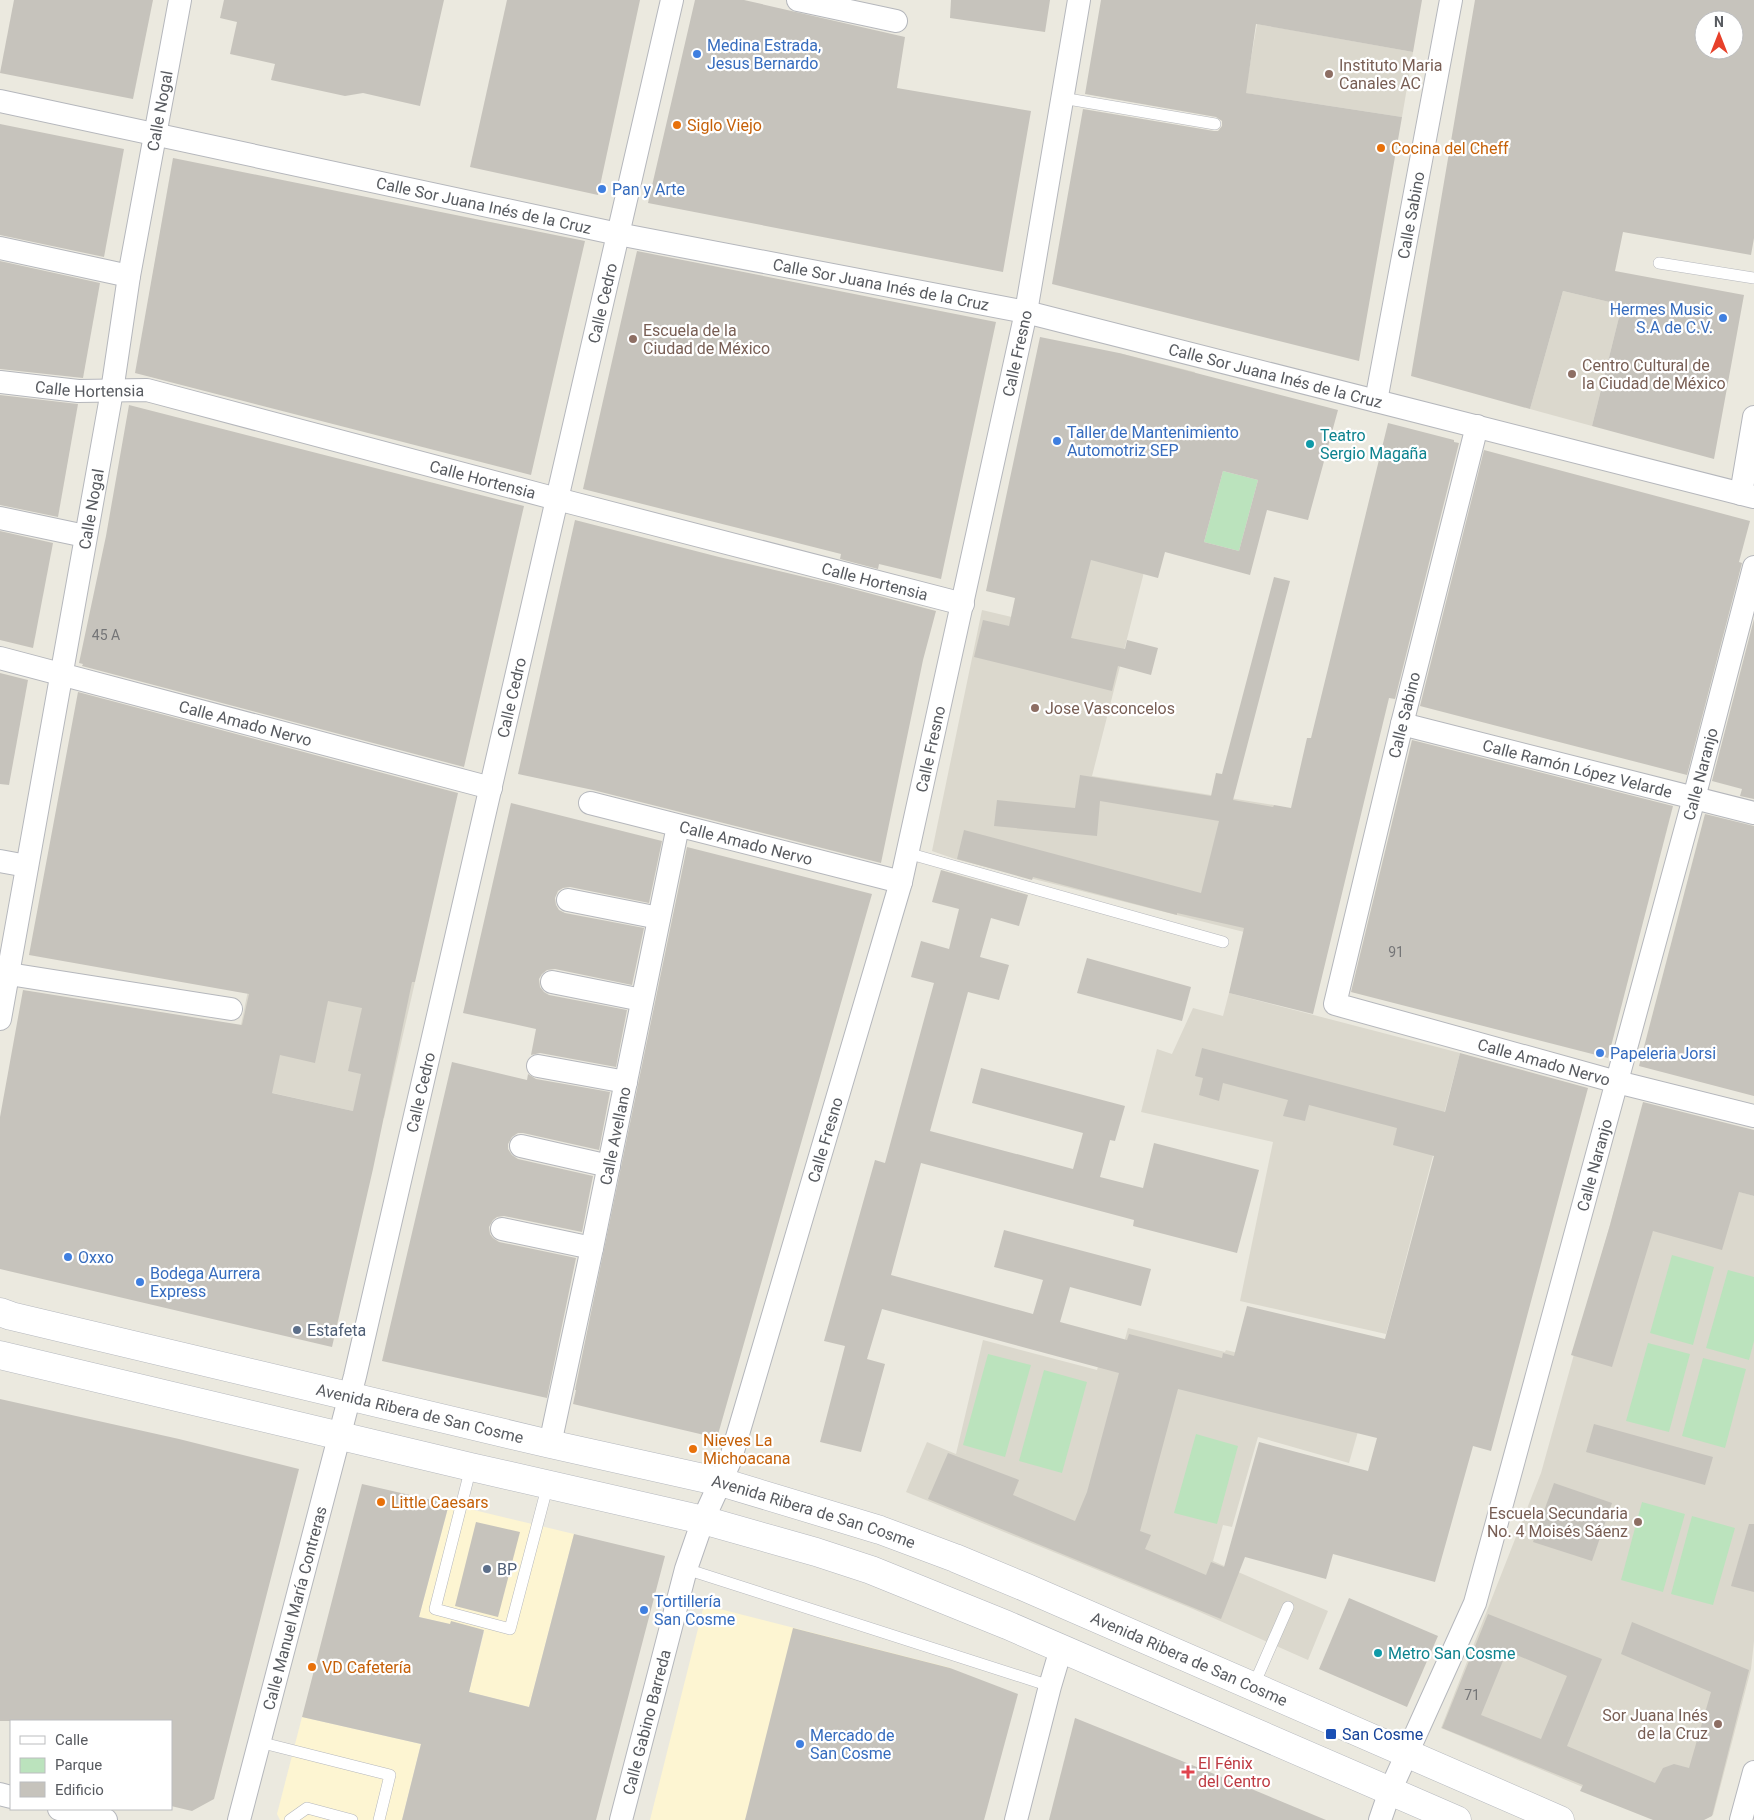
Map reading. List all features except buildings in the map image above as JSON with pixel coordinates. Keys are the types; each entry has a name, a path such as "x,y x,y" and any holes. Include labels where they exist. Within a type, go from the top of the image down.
{"main road":[{"name":"Avenida Ribera de San Cosme","path":"0,1312 20,1319 350,1397 721,1482 880,1530 955,1558 1106,1621 1560,1820"},
{"path":"0,1354 471,1467 702,1520 816,1552 871,1570 1007,1625 1457,1820"}],"street":[{"name":"Calle Nogal","path":"0,1019 112,391 129,276 154,134 180,0"},
{"name":"Calle Cedro","path":"350,1397 672,0"},
{"path":"798,0 896,20"},
{"name":"Calle Fresno","path":"721,1482 733,1451 901,882 1026,312 1079,0"},
{"name":"Calle Sabino","path":"1376,401 1451,0"},
{"name":"Calle Sor Juana Inés de la Cruz","path":"0,102 618,234 1026,312 1748,495"},
{"path":"0,248 129,276"},
{"name":"Calle Hortensia","path":"0,382 78,391 147,390 963,604"},
{"path":"1748,495 1754,417"},
{"name":"Calle Sabino","path":"1335,1004 1402,724 1477,426"},
{"path":"0,518 85,536"},
{"name":"Calle Naranjo","path":"1380,1820 1390,1791 1475,1603 1694,798 1754,567"},
{"name":"Calle Amado Nervo","path":"0,658 491,788"},
{"name":"Calle Ramón López Velarde","path":"1402,724 1754,813"},
{"name":"Calle Amado Nervo","path":"590,803 901,882"},
{"name":"Calle Avellano","path":"550,1444 678,826"},
{"path":"0,861 28,866"},
{"path":"568,900 659,918"},
{"path":"9,974 231,1010"},
{"path":"552,982 642,1000"},
{"name":"Calle Amado Nervo","path":"1335,1004 1617,1082 1754,1116"},
{"path":"538,1066 626,1082"},
{"path":"521,1146 608,1166"},
{"path":"502,1229 592,1248"},
{"name":"Calle Manuel María Contreras","path":"239,1820 350,1397"},
{"name":"Calle Gabino Barreda","path":"621,1820 686,1569 702,1520 721,1482"},
{"path":"1016,1820 1060,1649"},
{"path":"1741,1820 1754,1772"},
{"path":"63,1810 106,1820"}],"lane":[{"path":"1062,98 1215,124"},
{"path":"1659,263 1754,278"},
{"path":"908,853 1223,942"},
{"path":"471,1467 435,1609 510,1629 548,1484"},
{"path":"686,1569 1050,1686"},
{"path":"1253,1687 1288,1607"},
{"path":"259,1742 390,1775 379,1820"},
{"path":"290,1820 307,1808 352,1820"}],"shaded area":[{"name":"Instituto Maria Canales AC","path":"1257,24 1413,52 1402,117 1245,93"},
{"name":"Centro Cultural de la Ciudad de México","path":"1563,291 1622,305 1592,426 1530,409"},
{"name":"Jose Vasconcelos","path":"1119,353 1195,372 1092,776 1274,805 1244,932 955,859 932,851 982,610 1049,626"},
{"path":"257,947 415,982 384,1118 229,1083"},
{"path":"1229,993 1460,1053 1386,1334 1240,1301 1273,1142 1141,1112 1157,1049 1172,1054 1193,1008 1223,1016"},
{"name":"Escuela Secundaria No. 4 Moisés Sáenz","path":"1628,1160 1754,1196 1754,1641 1751,1669 1713,1815 1703,1820 1662,1820 1441,1728 1541,1473"},
{"path":"1128,1328 1371,1386 1349,1463 1258,1437 1232,1527 1223,1525 1213,1561 1328,1611 1308,1660 1193,1609 906,1492 927,1442 956,1454 983,1340 1097,1370 1101,1357 1119,1361"},
{"path":"449,1504 574,1534 529,1707 469,1692 484,1632 419,1617"},
{"name":"Mercado de San Cosme","path":"704,1605 951,1668 908,1820 650,1820"},
{"path":"302,1717 421,1744 402,1820 280,1820 277,1814"}],"green space":[{"path":"1223,471 1258,480 1239,551 1204,542"},
{"path":"1672,1255 1714,1267 1693,1345 1650,1333"},
{"path":"1728,1270 1754,1277 1754,1341 1749,1360 1706,1348"},
{"path":"1648,1343 1690,1354 1669,1432 1626,1421"},
{"path":"988,1354 1031,1365 1005,1457 963,1445"},
{"path":"1703,1358 1746,1369 1725,1448 1682,1436"},
{"path":"1044,1370 1087,1382 1062,1473 1019,1461"},
{"path":"1196,1434 1238,1446 1217,1524 1174,1513"},
{"path":"1642,1502 1685,1514 1663,1592 1621,1580"},
{"path":"1692,1516 1735,1528 1713,1605 1671,1594"}],"place":[{"name":"Medina Estrada, Jesus Bernardo","path":"697,54"},
{"name":"Instituto Maria Canales AC","path":"1329,74"},
{"name":"Siglo Viejo","path":"677,125"},
{"name":"Cocina del Cheff","path":"1381,148"},
{"name":"Pan y Arte","path":"602,189"},
{"name":"Hermes Music S.A de C.V.","path":"1723,318"},
{"name":"Escuela de la Ciudad de México","path":"633,339"},
{"name":"Centro Cultural de la Ciudad de México","path":"1572,374"},
{"name":"Taller de Mantenimiento Automotriz SEP","path":"1057,441"},
{"name":"Teatro Sergio Magaña","path":"1310,444"},
{"name":"Jose Vasconcelos","path":"1035,708"},
{"name":"Papeleria Jorsi","path":"1600,1053"},
{"name":"Oxxo","path":"68,1257"},
{"name":"Bodega Aurrera Express","path":"140,1282"},
{"name":"Estafeta","path":"297,1330"},
{"name":"Nieves La Michoacana","path":"693,1449"},
{"name":"Little Caesars","path":"381,1502"},
{"name":"Escuela Secundaria No. 4 Moisés Sáenz","path":"1638,1522"},
{"name":"BP","path":"487,1569"},
{"name":"Tortillería San Cosme","path":"644,1610"},
{"name":"Metro San Cosme","path":"1378,1653"},
{"name":"VD Cafetería","path":"312,1667"},
{"name":"Sor Juana Inés de la Cruz","path":"1718,1724"},
{"name":"San Cosme","path":"1331,1734"},
{"name":"Mercado de San Cosme","path":"800,1744"},
{"name":"El Fénix del Centro","path":"1188,1772"}]}
